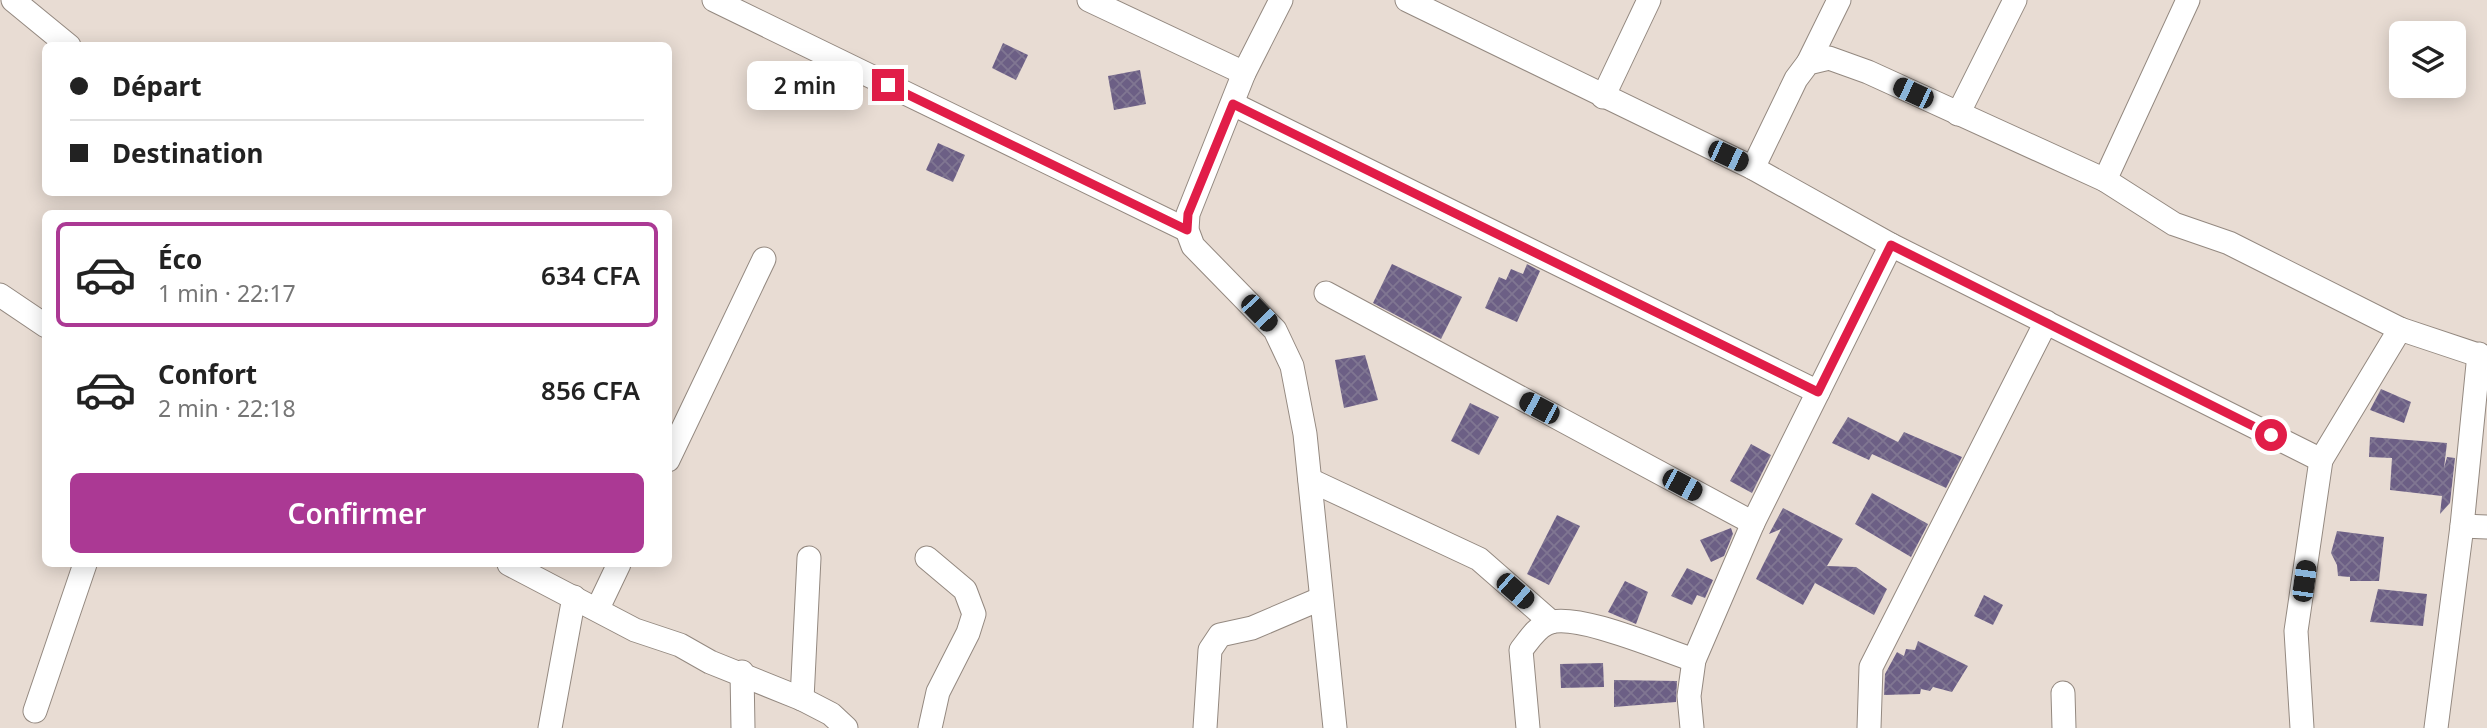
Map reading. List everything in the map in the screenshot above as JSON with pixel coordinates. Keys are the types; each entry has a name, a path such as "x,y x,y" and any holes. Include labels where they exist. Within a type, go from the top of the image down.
{"street":[{"path":"13,0 64,42"},
{"path":"714,0 1187,230"},
{"path":"1089,0 1244,73"},
{"path":"1280,0 1244,73 1188,214 1187,230 1193,246 1275,330 1293,366 1310,480 1335,728"},
{"path":"1407,0 1753,168 1891,245 2321,460"},
{"path":"1603,97 1649,0"},
{"path":"1753,168 1796,79 1808,63 1839,0"},
{"path":"1958,114 2015,0"},
{"path":"2105,180 2188,0"},
{"path":"1808,63 1829,58 2105,180 2174,224 2229,243 2400,329 2483,356 2436,728"},
{"path":"1233,104 1818,392"},
{"path":"1692,728 1689,696 1694,660 1753,523 1891,245"},
{"path":"672,452 764,259"},
{"path":"1326,293 1753,523"},
{"path":"0,295 42,323"},
{"path":"1869,728 1871,667 2046,322"},
{"path":"2302,728 2296,631 2321,460 2400,329"},
{"path":"1310,480 1479,559 1551,622"},
{"path":"2462,526 2487,527"},
{"path":"802,699 809,558"},
{"path":"927,558 965,590 974,614 968,633 938,692 930,728"},
{"path":"35,711 84,567"},
{"path":"515,567 598,608 635,630 680,645 710,662 742,672 802,699 831,714 846,728"},
{"path":"598,608 618,567"},
{"path":"550,728 574,597"},
{"path":"1205,728 1210,650 1220,635 1252,628 1320,599"},
{"path":"1528,728 1521,650 1539,628 1551,622 1575,620 1694,660"},
{"path":"742,672 743,728"},
{"path":"2063,693 2064,728"}],"building":[{"path":"1003,43 1028,55 1016,80 992,68"},
{"path":"1140,70 1146,104 1114,110 1108,76"},
{"path":"938,143 965,155 953,182 926,170"},
{"path":"1392,264 1462,297 1441,339 1373,303"},
{"path":"1527,264 1540,271 1517,322 1485,308 1499,277 1506,280 1511,269 1523,274"},
{"path":"1365,355 1378,400 1344,408 1335,360"},
{"path":"2381,389 2411,402 2404,423 2370,410"},
{"path":"1470,403 1499,417 1479,455 1451,441"},
{"path":"1848,417 1898,442 1904,432 1962,457 1946,488 1872,454 1869,460 1832,443"},
{"path":"2370,437 2447,443 2444,468 2447,457 2455,458 2450,503 2440,514 2442,496 2390,490 2392,458 2369,457"},
{"path":"1751,444 1771,455 1752,493 1730,481"},
{"path":"1872,493 1928,524 1911,557 1855,524"},
{"path":"1783,508 1843,539 1827,566 1856,567 1887,589 1874,615 1815,583 1803,605 1756,579 1781,529 1769,534"},
{"path":"1557,515 1580,526 1549,585 1527,574"},
{"path":"1731,528 1733,534 1724,556 1711,562 1700,540"},
{"path":"2337,531 2384,537 2379,581 2350,581 2350,577 2338,576 2337,565 2331,553"},
{"path":"1687,568 1713,580 1705,598 1697,595 1692,605 1671,596"},
{"path":"1625,581 1648,592 1636,624 1608,612"},
{"path":"2378,589 2427,594 2423,626 2370,622"},
{"path":"1984,595 2003,605 1993,625 1974,616"},
{"path":"1918,641 1968,666 1952,692 1933,687 1930,691 1921,689 1920,694 1884,695 1885,674 1897,652 1904,656 1906,649 1915,650"},
{"path":"1603,663 1604,687 1561,688 1560,664"},
{"path":"1614,680 1677,681 1676,702 1614,707"}],"route":[{"path":"888,85 1187,230 1188,214 1233,104 1818,392 1891,245 2271,435"}]}
